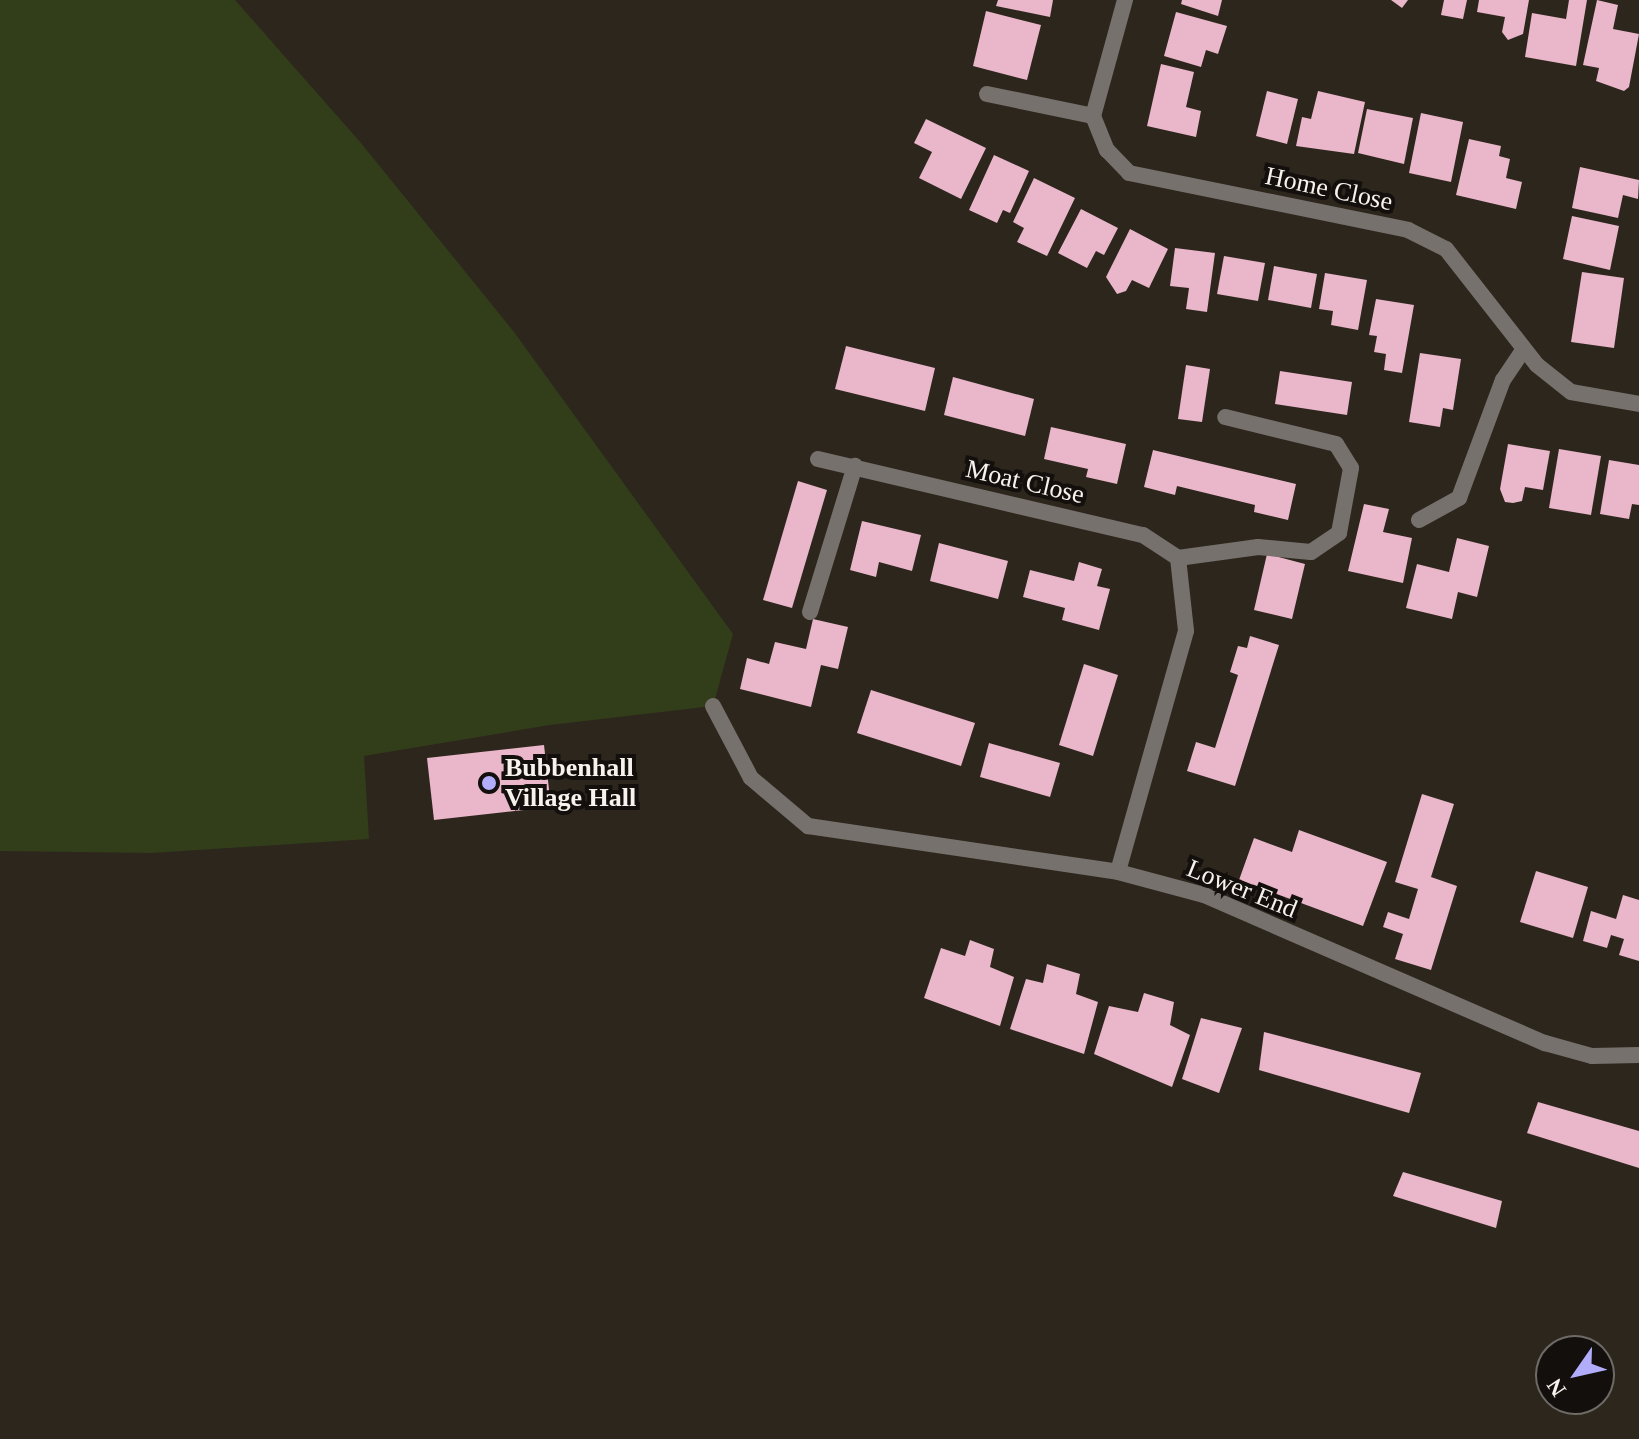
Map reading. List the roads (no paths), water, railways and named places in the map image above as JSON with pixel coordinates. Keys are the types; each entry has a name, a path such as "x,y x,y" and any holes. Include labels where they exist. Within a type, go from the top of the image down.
{"street":[{"path":"987,94 1093,116 1125,0"},
{"name":"Home Close","path":"1093,116 1107,150 1129,173 1408,230 1446,249 1524,349 1571,392 1639,404"},
{"path":"1419,520 1459,498 1503,380 1524,349"},
{"path":"1118,872 1186,631 1178,558 1258,547 1311,552 1339,533 1351,468 1336,444 1225,417"},
{"name":"Moat Close","path":"818,459 1143,535 1178,558"},
{"path":"810,612 855,466"},
{"name":"Lower End","path":"713,706 751,778 808,826 1118,872 1204,895 1545,1043 1592,1056 1639,1055"}],"place":[{"name":"Bubbenhall Village Hall","path":"489,783"}]}
